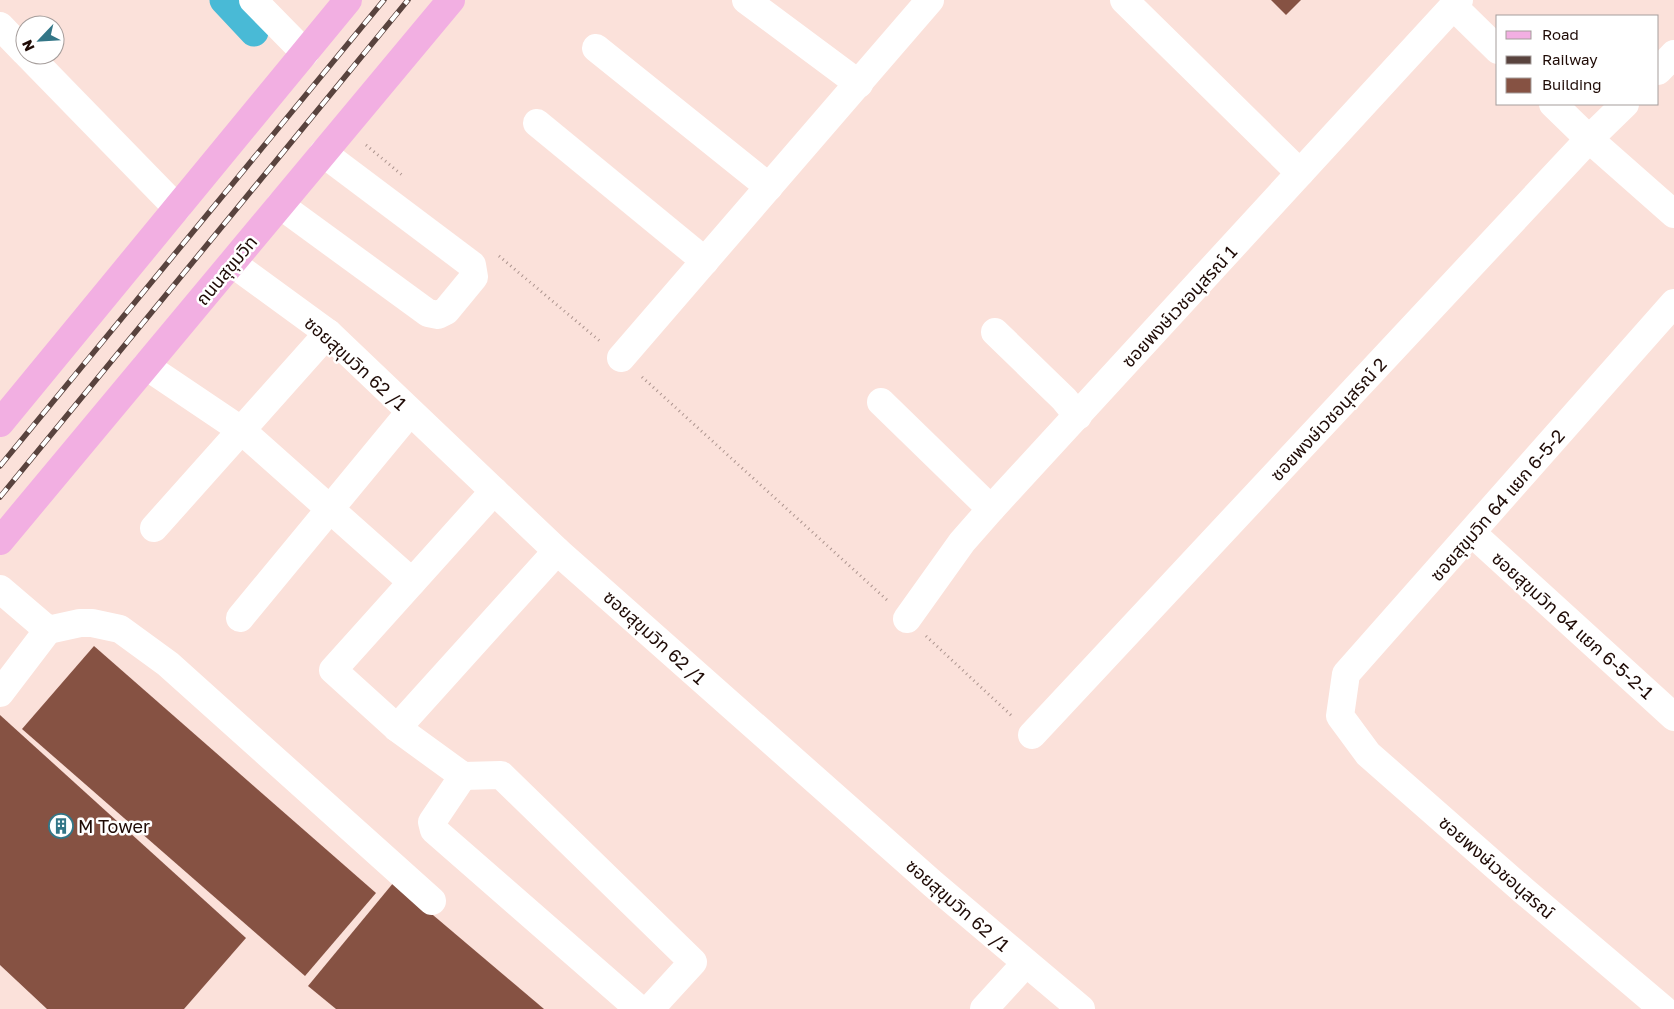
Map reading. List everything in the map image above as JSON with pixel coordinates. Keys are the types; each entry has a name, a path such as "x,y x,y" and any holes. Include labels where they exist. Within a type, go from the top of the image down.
{"main road":[{"path":"0,423 348,0"},
{"name":"ถนนสุขุมวิท","path":"0,541 451,0"}],"street":[{"path":"253,0 305,53"},
{"path":"746,0 858,84"},
{"path":"621,358 930,0"},
{"path":"1124,0 1300,173"},
{"path":"1456,3 1496,48"},
{"name":"ซอยพงษ์เวชอนุสรณ์ 1","path":"907,618 962,542 991,509 1456,3"},
{"path":"0,26 15,42"},
{"path":"596,48 769,187"},
{"path":"1659,70 1674,54"},
{"path":"38,65 177,208"},
{"path":"1554,105 1674,214"},
{"name":"ซอยพงษ์เวชอนุสรณ์ 2","path":"1032,734 1624,105"},
{"path":"537,123 705,260"},
{"path":"280,205 428,313 438,315 446,311 474,277 472,265 323,153"},
{"name":"ซอยสุขุมวิท 62 /1","path":"232,263 328,333 557,551 933,884 1080,1009"},
{"name":"ซอยสุขุมวิท 64 แยก 6-5-2","path":"1340,716 1346,674 1674,303"},
{"path":"995,332 1064,399 1078,416"},
{"path":"154,528 328,333"},
{"path":"146,366 241,430 412,582"},
{"path":"880,402 991,509"},
{"path":"240,618 410,412"},
{"path":"494,491 333,670 397,728 463,776 501,775 693,962 650,1009"},
{"name":"ซอยสุขุมวิท 64 แยก 6-5-2-1","path":"1472,533 1674,717"},
{"path":"397,728 557,551"},
{"path":"0,589 48,630"},
{"path":"0,693 48,630 92,623 120,629 168,664 432,900"},
{"name":"ซอยพงษ์เวชอนุสรณ์","path":"1340,716 1368,754 1524,891 1663,1009"},
{"path":"463,776 432,822 434,830 639,1009"},
{"path":"984,1009 1026,963"}],"path":[{"path":"345,127 404,177"},
{"path":"494,252 621,358 1032,734"}],"building":[{"path":"1271,0 1301,0 1286,15"},
{"path":"94,646 376,893 305,976 22,729"},
{"name":"M Tower","path":"0,715 246,938 184,1009 47,1009 0,965"},
{"path":"394,882 544,1009 336,1009 308,986"}],"waterway":[{"path":"224,0 254,32"}],"railway":[{"path":"0,466 384,0"},
{"path":"0,497 408,0"}],"place":[{"name":"M Tower","path":"61,826"}]}
